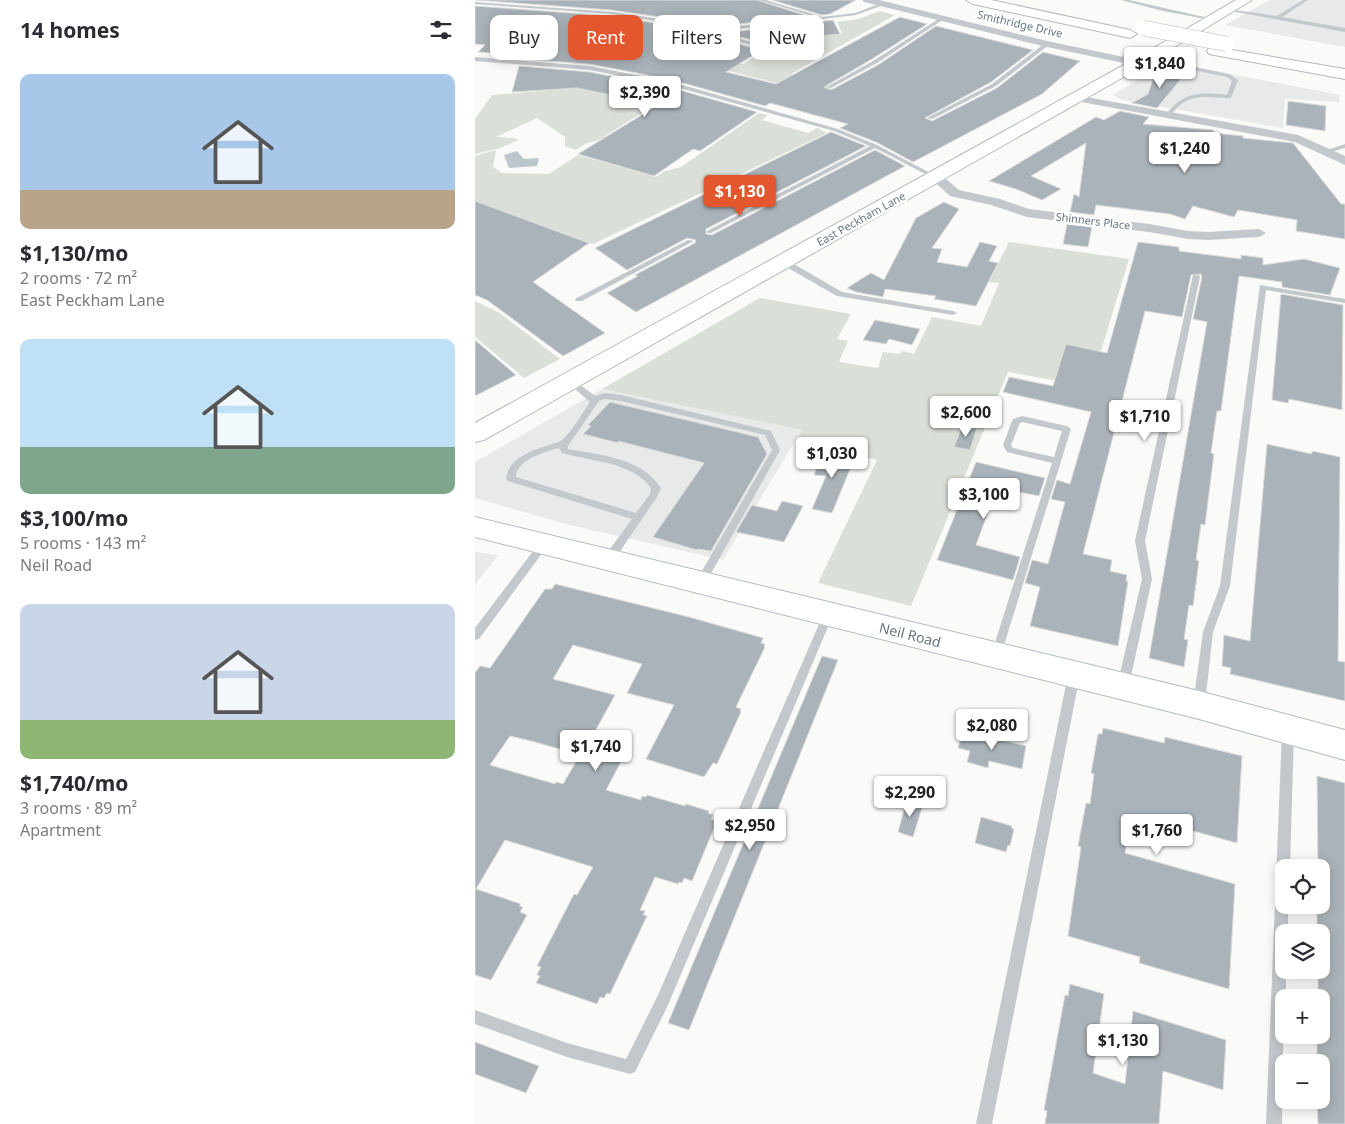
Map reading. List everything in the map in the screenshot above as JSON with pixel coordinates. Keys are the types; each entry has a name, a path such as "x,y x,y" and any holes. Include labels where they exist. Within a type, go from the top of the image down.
{"main road":[{"path":"973,0 1221,47 1345,74"},
{"path":"1017,0 1136,31"},
{"name":"East Peckham Lane","path":"475,434 935,178 1245,0"},
{"path":"1221,47 1345,64"},
{"name":"Neil Road","path":"475,527 1199,705 1345,745"}],"street":[{"name":"Smithridge Drive","path":"867,0 1047,44 1141,61"},
{"path":"1075,98 1292,138 1311,144 1345,161"},
{"name":"Shinners Place","path":"935,178 955,193 995,202 1027,213 1188,235 1208,236 1259,233"}],"lane":[{"path":"761,0 825,18"},
{"path":"1123,0 1163,10 1278,18 1345,30"},
{"path":"1278,18 1306,0"},
{"path":"475,3 612,13 653,20"},
{"path":"740,27 856,14 884,4"},
{"path":"829,87 875,62 942,19"},
{"path":"930,118 994,85 1047,44"},
{"path":"475,59 589,68 666,82 836,130 875,146 935,178"},
{"path":"1141,61 1229,76 1235,80 1229,97 1199,93 1173,107 1169,115"},
{"path":"709,232 875,146"},
{"path":"1327,151 1345,146"},
{"path":"579,299 690,241"},
{"path":"784,262 840,294 953,312"},
{"path":"1123,687 1147,579 1140,541 1197,277"},
{"path":"1199,705 1208,632 1225,586 1263,287 1345,301"},
{"path":"571,381 595,399"},
{"path":"595,399 605,396 621,398 747,427 768,433 774,442 776,450 700,583"},
{"path":"595,399 594,405 563,446 565,451 634,468 653,480 657,488 608,561"},
{"path":"995,656 1057,461 1067,429 1022,418 1016,421 1007,445 1010,450 1057,461"},
{"path":"565,443 523,458 513,469 511,479 639,517"},
{"path":"475,636 543,545"},
{"path":"475,1017 567,1050 630,1067 663,1000 828,615"},
{"path":"984,1124 1074,675"},
{"path":"1274,1124 1288,730"}],"shaded area":[{"path":"1270,0 1345,0 1345,47 1225,25"},
{"path":"879,11 895,15 824,55 824,35 842,33 837,22 859,19"},
{"path":"558,32 568,33 568,40 558,38"},
{"path":"643,42 653,43 653,56 643,54"},
{"path":"750,59 816,60 791,74 841,92 869,98 792,87 713,67 676,60 727,60 743,64"},
{"path":"1168,62 1340,95 1339,102 1285,99 1283,128 1122,100 1113,95"},
{"path":"576,88 654,105 599,140 587,143 576,150 565,146 565,137 537,118 496,137 519,140 497,149 475,154 475,119 492,95"},
{"path":"759,113 768,115 762,120 808,133 817,128 827,133 593,244 475,201 475,156 496,150 493,167 502,173 549,174 578,155 656,177 665,171 681,167"},
{"path":"517,151 524,159 539,158 537,166 509,168 504,155"},
{"path":"1009,242 1129,259 1090,387 1008,372 911,606 818,583 877,460 796,440 802,430 602,389 760,298 851,314 837,339 848,341 839,362 878,368 883,352 899,354 903,351 914,354 932,317 981,326 999,283 989,282"},
{"path":"475,301 498,312 560,359 524,378 475,337"},
{"path":"602,389 802,430 723,560 566,524 475,498 475,462"},
{"path":"475,552 498,555 475,585"}],"building":[{"path":"475,0 757,0 804,15 750,15 750,23 740,24 740,15 653,16 612,10"},
{"path":"772,0 856,0 830,14 822,15"},
{"path":"475,6 598,15 568,15 568,60 643,60 643,21 653,23 653,60 740,60 740,44 750,47 750,57 726,72 776,84 820,60 824,60 824,58 900,17 927,24 824,87 831,90 878,65 936,26 1033,50 991,82 925,118 932,121 997,88 1043,52 1080,61 1042,94 913,162 878,143 840,128 848,124 770,103 765,106 669,79 589,64 535,60 558,60 558,15 490,15 490,53 478,52 485,45 475,44"},
{"path":"833,20 840,34 824,36 824,21"},
{"path":"750,30 750,40 740,37 740,31"},
{"path":"519,66 589,72 665,86 757,112 700,151 693,149 654,176 578,154 658,105 577,88 512,92"},
{"path":"1158,71 1185,74 1157,108 1132,103 1148,94 1154,76 1156,77"},
{"path":"1288,101 1326,106 1325,131 1286,125"},
{"path":"1120,111 1149,117 1143,124 1213,130 1214,133 1243,136 1243,138 1293,143 1341,204 1345,204 1345,239 1296,231 1297,220 1238,210 1234,217 1193,206 1185,219 1170,214 1096,205 1094,215 1070,212 1074,194 1079,197 1086,143 1031,176 1061,189 1042,200 1016,189 989,181 1096,117 1104,120"},
{"path":"831,132 866,146 706,229 706,234 712,235 875,150 905,166 636,312 607,293 638,276 635,275 695,243 696,240 687,238 627,270 595,248"},
{"path":"475,201 589,243 533,282 605,333 563,356 487,300 475,295"},
{"path":"944,202 959,209 932,248 942,249 937,262 967,267 980,242 997,246 989,261 998,263 976,306 934,299 936,296 885,289 883,297 856,292 847,288 871,273 884,280 916,218"},
{"path":"1067,224 1092,227 1088,247 1063,244"},
{"path":"1138,242 1179,247 1179,251 1241,259 1241,255 1263,258 1263,265 1304,259 1340,268 1330,295 1282,287 1282,282 1239,276 1221,411 1217,411 1211,453 1214,454 1205,525 1201,524 1196,560 1199,561 1193,606 1189,605 1184,639 1188,640 1184,667 1149,658 1207,322 1193,319 1202,277 1201,274 1191,275 1182,317 1145,311 1083,554 1112,560 1110,571 1127,575 1126,581 1128,581 1118,646 1030,626 1040,587 1025,583 1032,560 1048,564 1065,502 1051,499 1057,480 1070,484 1091,412 1003,392 1009,377 1053,386 1066,344 1107,353"},
{"path":"1281,294 1343,305 1342,410 1289,399 1288,403 1272,400"},
{"path":"875,320 920,329 912,345 889,339 886,344 863,340"},
{"path":"475,340 516,375 475,396"},
{"path":"610,402 758,437 767,454 711,551 697,550 653,537 704,463 583,434 591,426 588,425"},
{"path":"962,426 977,428 970,450 954,447"},
{"path":"1267,444 1312,454 1312,451 1340,457 1338,661 1345,662 1345,701 1230,674 1231,668 1222,666 1224,635 1250,641"},
{"path":"823,451 855,457 832,513 812,509 826,476 814,475"},
{"path":"976,462 1045,478 1039,496 997,488 976,545 1020,557 1013,580 937,560"},
{"path":"782,501 803,506 784,542 736,532 752,505 777,511"},
{"path":"555,584 689,617 763,638 761,643 765,644 736,707 741,709 741,712 725,747 717,764 713,763 704,777 646,759 674,705 627,693 642,664 573,645 553,679 615,695 593,735 630,745 606,790 641,800 642,796 646,797 647,795 685,806 686,804 709,811 708,813 713,815 711,819 717,821 692,881 684,878 682,883 679,882 678,884 655,877 640,910 645,911 643,915 647,916 610,994 607,993 604,998 600,997 597,1004 536,983 540,976 537,975 541,967 537,966 574,894 577,895 593,867 505,840 476,889 521,904 519,906 523,907 520,912 527,915 491,980 475,975 475,673 480,666 490,668 545,589 552,589","holes":["510,736 580,755 563,784 556,782 555,784 490,765"]},
{"path":"822,656 838,660 689,1030 668,1023"},
{"path":"1103,728 1164,743 1165,737 1242,756 1237,843 1131,814 1125,853 1235,884 1229,989 1139,963 1140,957 1068,936 1081,847 1078,846 1086,803 1090,804 1094,774 1091,773 1098,734 1102,734"},
{"path":"963,730 1026,746 1022,769 989,761 988,768 967,762 970,751 958,748"},
{"path":"1317,776 1345,783 1345,1124 1318,1124 1317,1109 1330,1109 1330,1054 1317,1054 1317,1044 1330,1044 1330,989 1318,989 1318,979 1330,979 1330,924 1317,924 1317,914 1330,914 1330,859 1318,859"},
{"path":"907,799 923,804 913,837 898,832"},
{"path":"981,817 1012,826 1011,828 1014,829 1010,846 1008,845 1006,852 975,843"},
{"path":"1070,984 1104,994 1093,1073 1125,1084 1133,1011 1226,1040 1223,1090 1163,1071 1159,1124 1045,1124 1047,1111 1044,1110 1065,995 1068,996"},
{"path":"475,1042 539,1066 526,1093 475,1074"}]}
